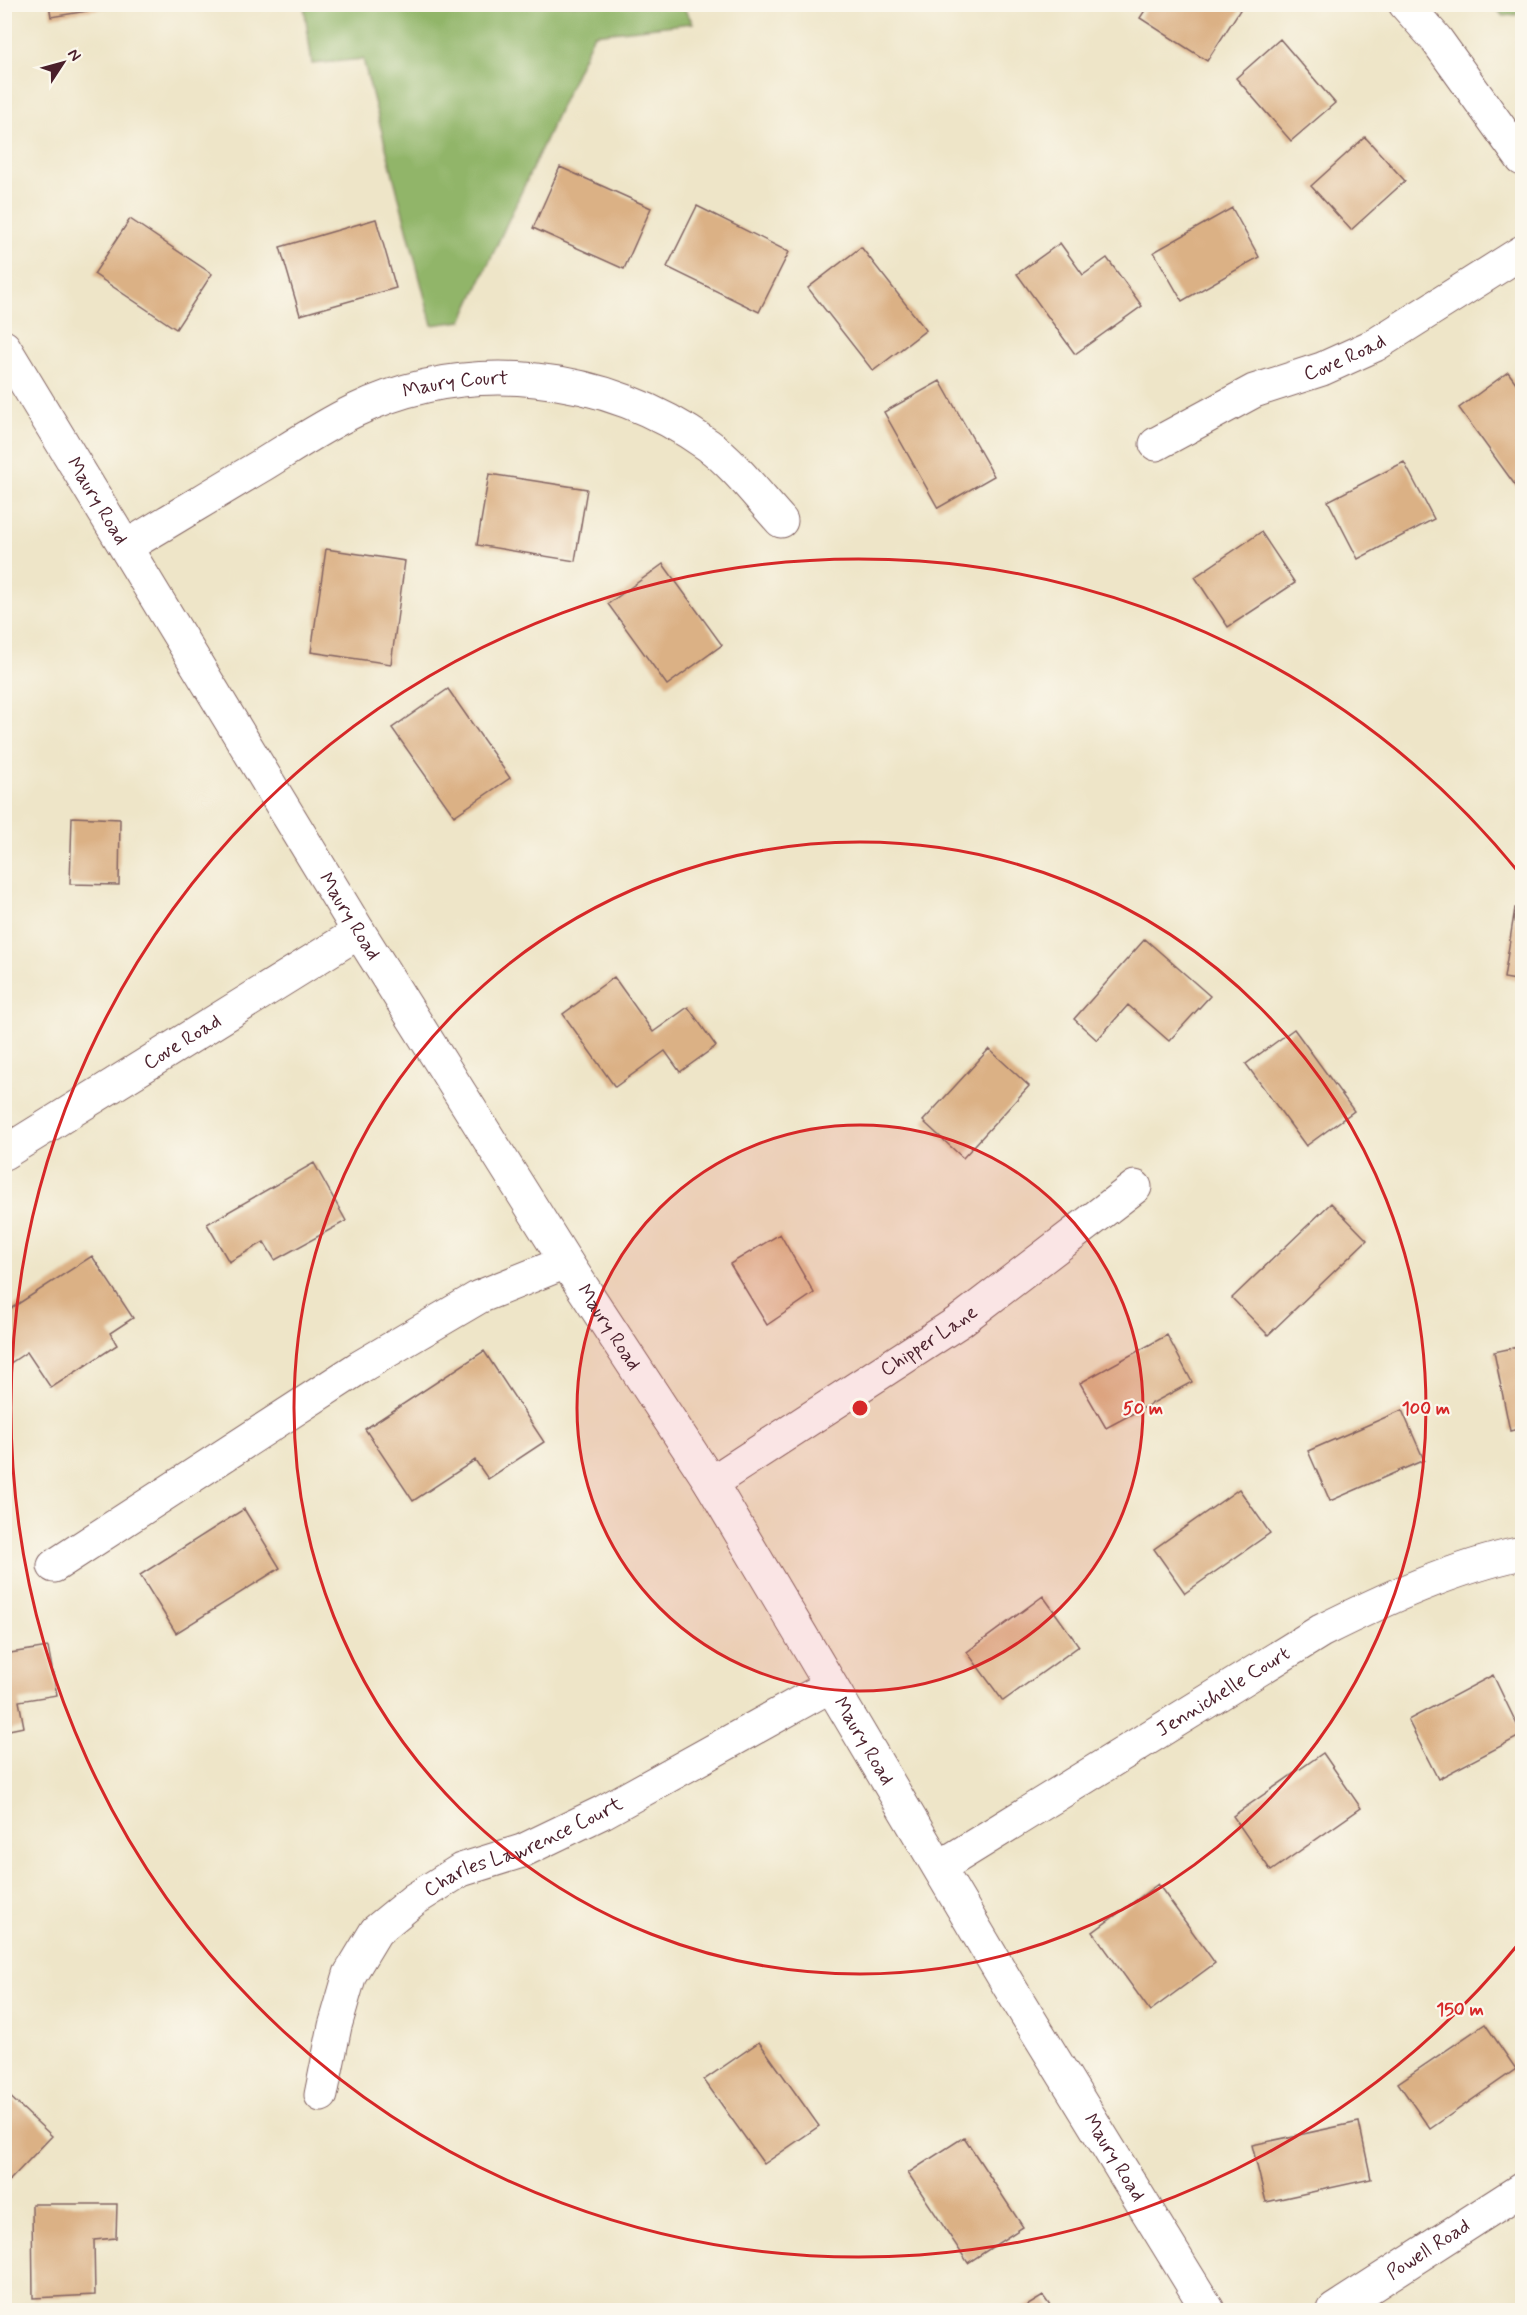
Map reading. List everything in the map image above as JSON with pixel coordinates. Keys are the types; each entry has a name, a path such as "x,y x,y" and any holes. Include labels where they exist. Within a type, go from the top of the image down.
{"street":[{"path":"1405,4 1436,39 1522,159"},
{"name":"Cove Road","path":"1156,444 1254,391 1322,369 1375,345 1522,252"},
{"name":"Maury Road","path":"4,347 127,546 359,932 566,1262 711,1483 1009,1986 1208,2310"},
{"name":"Maury Court","path":"127,546 355,411 412,390 451,381 484,378 524,378 570,384 609,394 652,411 711,447 781,520"},
{"name":"Cove Road","path":"4,1153 359,932"},
{"name":"Chipper Lane","path":"711,1483 960,1321 1135,1187"},
{"path":"54,1566 360,1367 479,1297 566,1262"},
{"name":"Jennichelle Court","path":"940,1867 1321,1631 1375,1604 1449,1574 1522,1553"},
{"name":"Charles Lawrence Court","path":"321,2095 335,2026 350,1974 376,1931 415,1899 460,1870 522,1851 603,1812 830,1686"},
{"name":"Powell Road","path":"1334,2310 1522,2189"}],"green space":[{"path":"304,5 682,5 693,23 594,34 462,321 432,325 363,59 312,64"},
{"path":"1493,5 1522,5 1522,14 1503,16"}],"building":[{"path":"49,4 117,4 117,6 51,17"},
{"path":"1149,4 1232,4 1240,10 1207,61 1140,18"},
{"path":"1280,39 1335,103 1291,141 1236,78"},
{"path":"1365,137 1405,181 1351,230 1311,186"},
{"path":"560,167 651,208 624,269 533,228"},
{"path":"697,206 789,252 759,312 667,267"},
{"path":"1232,208 1259,257 1182,301 1154,252"},
{"path":"130,219 212,274 176,329 94,274"},
{"path":"376,219 396,288 300,315 280,247"},
{"path":"1060,243 1083,275 1107,258 1142,306 1075,354 1017,274"},
{"path":"861,247 926,330 873,371 808,288"},
{"path":"1508,372 1522,391 1522,485 1518,489 1459,408"},
{"path":"940,381 994,476 938,508 884,412"},
{"path":"1404,462 1434,519 1358,559 1328,501"},
{"path":"489,474 587,489 575,561 477,545"},
{"path":"1261,532 1295,583 1228,627 1195,577"},
{"path":"326,549 405,561 391,664 311,652"},
{"path":"663,564 722,645 667,685 608,604"},
{"path":"448,689 510,778 454,816 392,728"},
{"path":"72,817 120,819 119,885 70,884"},
{"path":"1515,908 1522,910 1522,981 1504,978"},
{"path":"1145,939 1210,996 1169,1041 1128,1005 1097,1040 1074,1019"},
{"path":"614,977 653,1032 688,1007 716,1046 680,1072 665,1051 615,1087 563,1014"},
{"path":"1294,1029 1354,1111 1306,1146 1246,1064"},
{"path":"989,1049 1029,1086 963,1158 923,1121"},
{"path":"314,1163 346,1221 275,1260 264,1242 229,1262 207,1224"},
{"path":"1331,1203 1367,1240 1268,1335 1232,1298"},
{"path":"780,1234 814,1293 767,1325 730,1264"},
{"path":"92,1256 133,1318 110,1333 117,1345 51,1388 27,1352 9,1364 4,1357 4,1313"},
{"path":"1167,1335 1192,1382 1106,1428 1080,1383"},
{"path":"1522,1346 1522,1428 1510,1431 1494,1352"},
{"path":"484,1351 544,1442 488,1479 475,1460 413,1501 365,1429"},
{"path":"1402,1410 1424,1460 1330,1501 1308,1451"},
{"path":"1239,1489 1270,1533 1185,1593 1154,1549"},
{"path":"244,1509 280,1568 176,1633 140,1575"},
{"path":"1043,1596 1079,1646 1003,1701 967,1652"},
{"path":"48,1647 57,1695 19,1701 24,1727 4,1731 4,1654"},
{"path":"1493,1675 1522,1735 1438,1779 1408,1720"},
{"path":"1323,1753 1361,1808 1271,1871 1233,1816"},
{"path":"1158,1884 1215,1963 1150,2011 1093,1932"},
{"path":"1485,2024 1516,2069 1430,2129 1398,2083"},
{"path":"759,2042 819,2126 764,2164 704,2080"},
{"path":"4,2091 52,2136 9,2181 4,2177"},
{"path":"1359,2122 1371,2179 1266,2202 1252,2145"},
{"path":"964,2137 1023,2227 968,2263 908,2173"},
{"path":"32,2204 117,2204 116,2238 94,2240 95,2295 33,2298"},
{"path":"1043,2296 1053,2310 1020,2310"}]}
